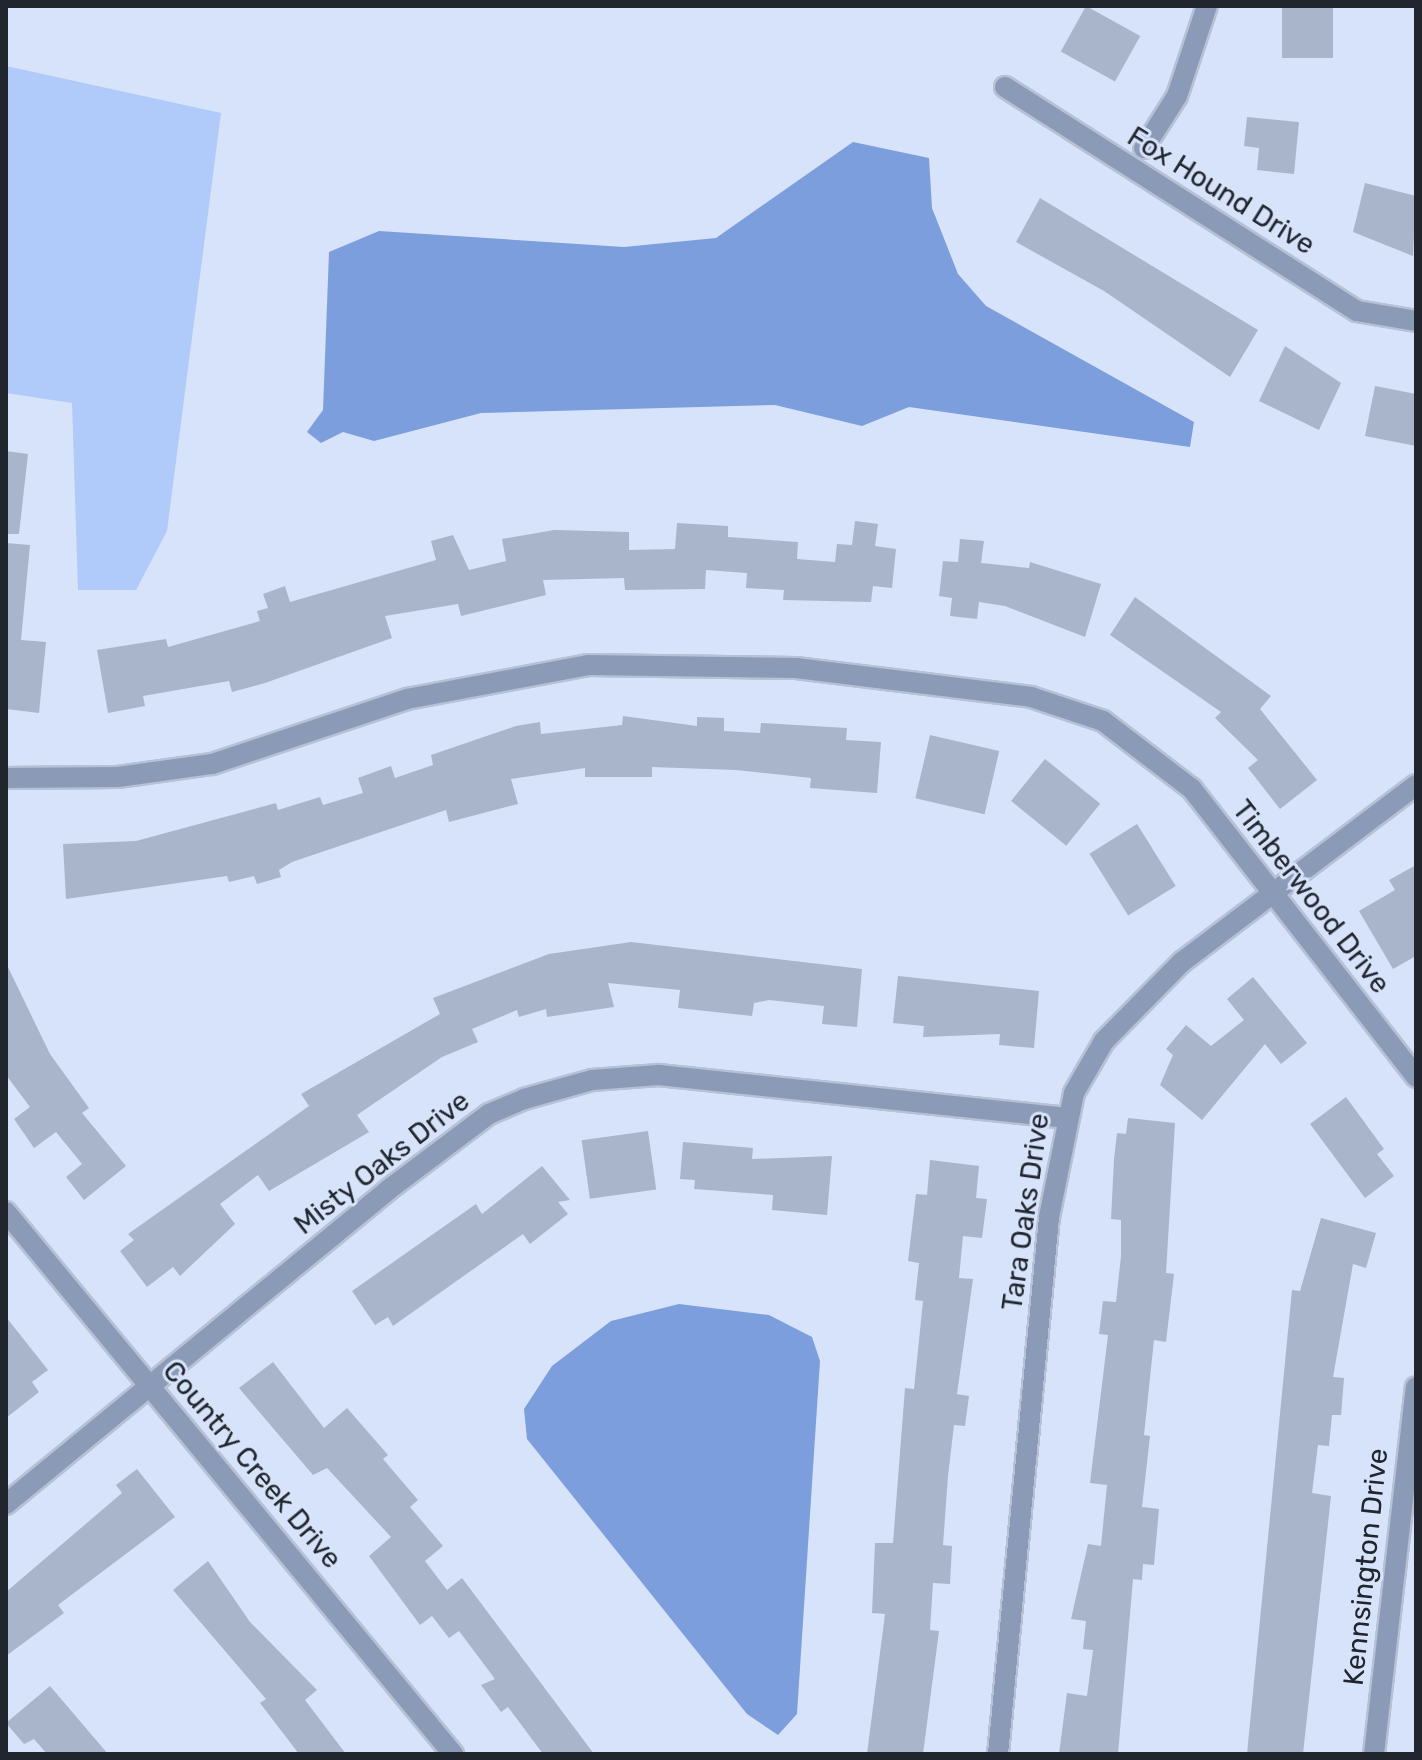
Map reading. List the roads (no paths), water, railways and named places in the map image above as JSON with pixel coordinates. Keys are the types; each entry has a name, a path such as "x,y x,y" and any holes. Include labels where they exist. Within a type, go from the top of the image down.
{"street":[{"path":"1144,148 1177,96 1207,6"},
{"name":"Fox Hound Drive","path":"1005,87 1357,311 1416,321"},
{"name":"Timberwood Drive","path":"6,778 118,777 212,764 407,699 500,677 698,662 1031,697 1103,721 1192,789 1416,1077"},
{"name":"Tara Oaks Drive","path":"998,1754 1049,1217 1065,1118 1104,1041 1126,1014 1271,892 1416,785"},
{"name":"Misty Oaks Drive","path":"6,1504 149,1385 489,1114 559,1089 673,1076 1065,1118"},
{"name":"Country Creek Drive","path":"6,1212 453,1754"},
{"name":"Kennsington Drive","path":"1374,1754 1407,1520 1416,1387"}]}
